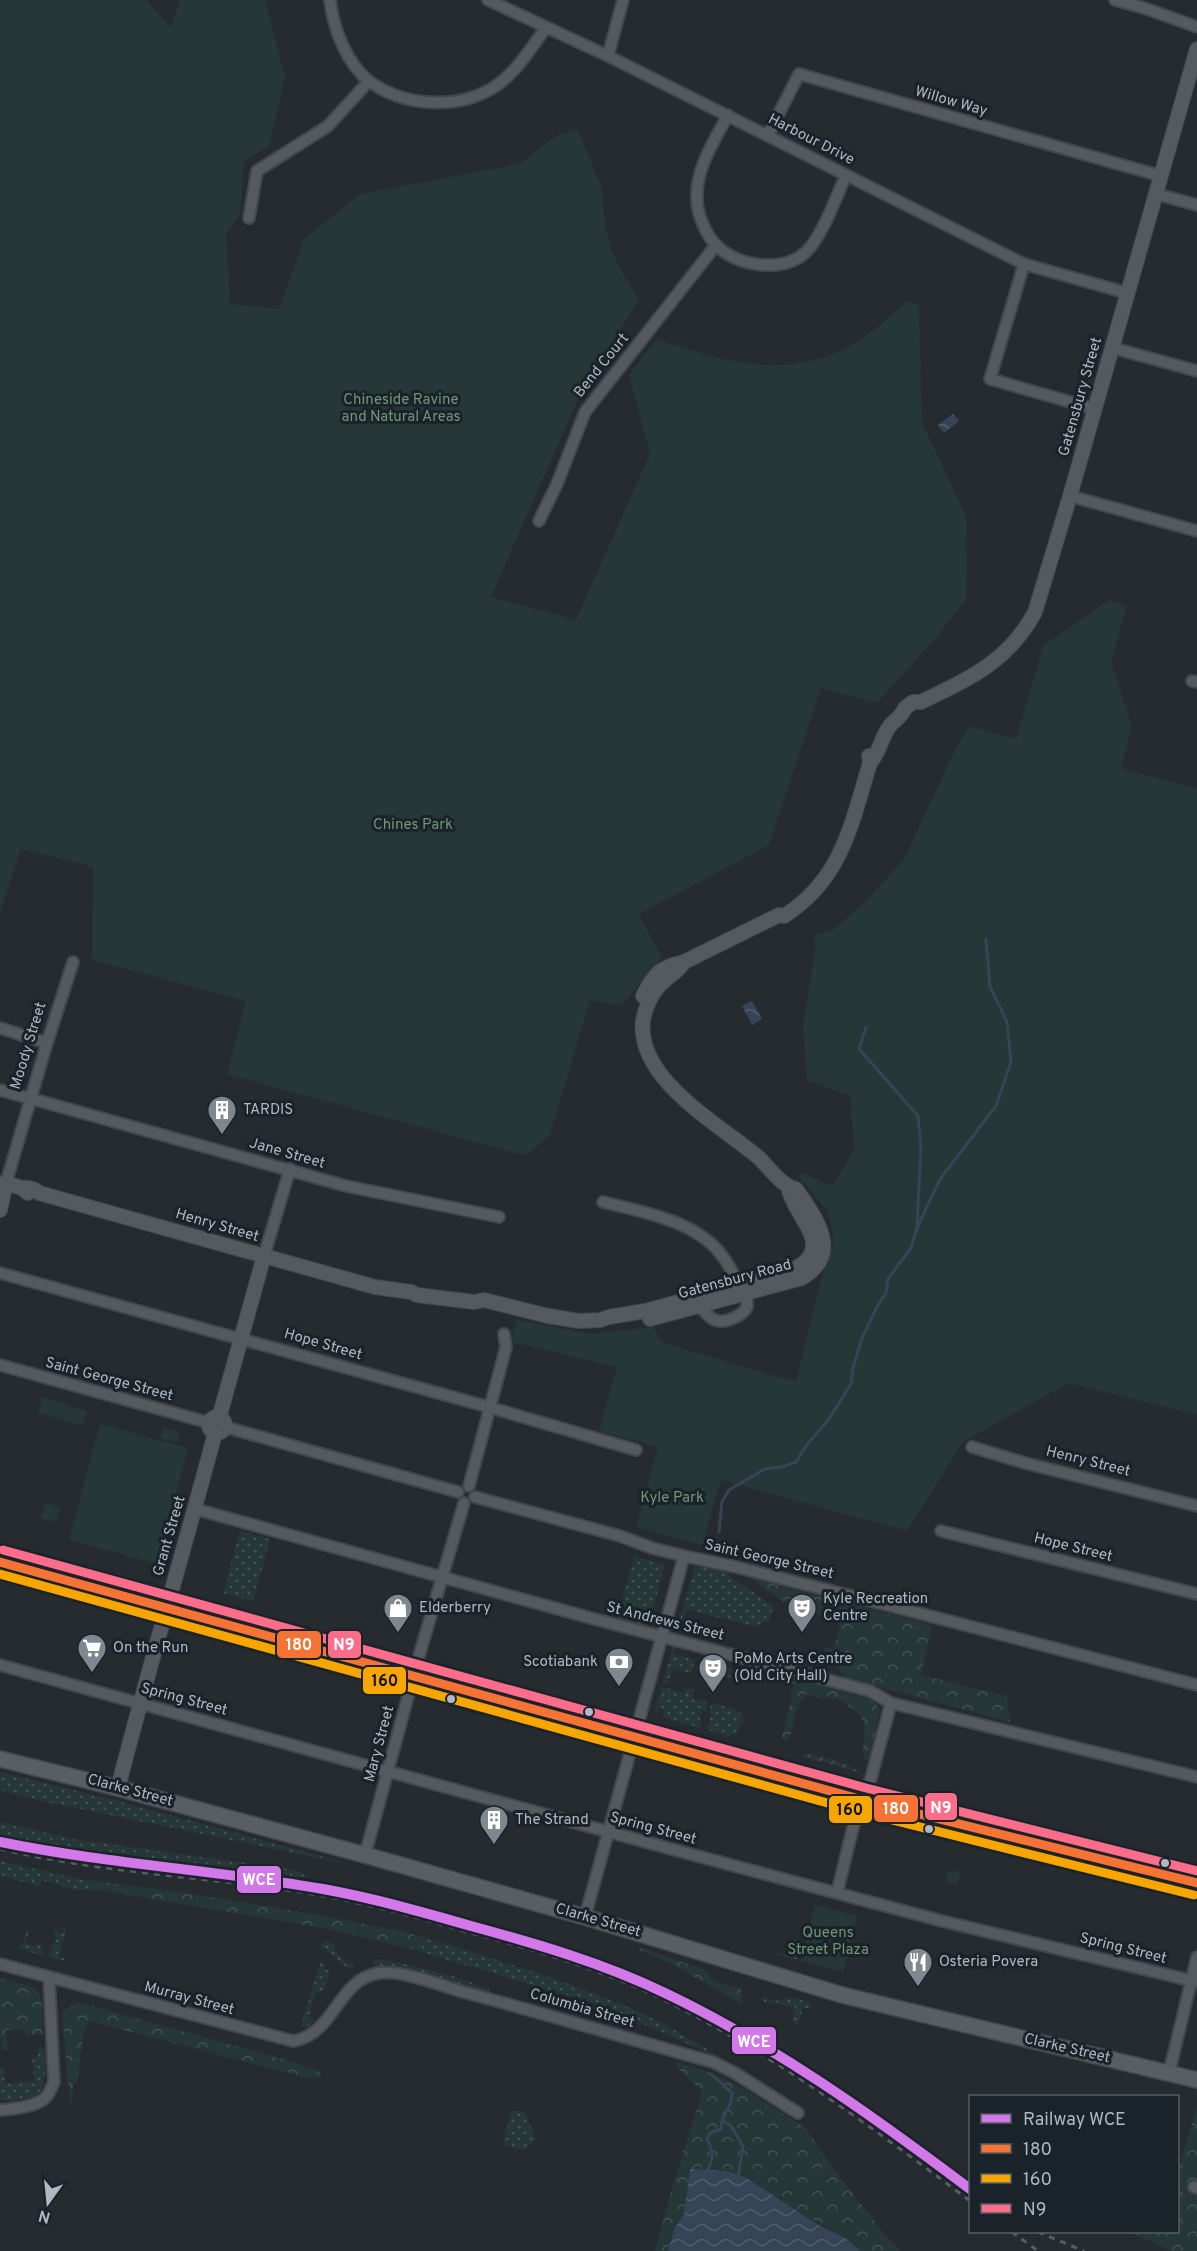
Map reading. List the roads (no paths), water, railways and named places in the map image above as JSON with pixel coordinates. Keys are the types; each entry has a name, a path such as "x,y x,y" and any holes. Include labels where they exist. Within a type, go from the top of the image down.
{"main road":[{"path":"0,1562 863,1800 1197,1883"},
{"name":"Clarke Street","path":"0,1759 118,1788 365,1855 585,1917 842,1995 1197,2080"}],"street":[{"path":"330,0 332,16 345,48 360,72 369,81 388,92 408,99 437,102 465,99 491,89 507,77 546,28"},
{"name":"Harbour Drive","path":"488,0 728,115 1024,264 1127,293"},
{"path":"608,56 623,0"},
{"path":"1115,0 1197,27"},
{"name":"Gatensbury Street","path":"921,702 987,668 1011,648 1020,637 1038,604 1197,49"},
{"name":"Willow Way","path":"768,135 799,74 1161,176"},
{"path":"249,218 257,171 328,126 369,81"},
{"path":"728,115 703,166 697,190 698,210 716,245 733,256 758,264 781,264 795,260 815,239 846,175"},
{"path":"1156,194 1197,205"},
{"name":"Bend Court","path":"539,521 557,484 585,412 716,245"},
{"path":"1024,264 990,379 1095,409"},
{"path":"1113,348 1197,371"},
{"path":"1070,496 1197,531"},
{"name":"Gatensbury Road","path":"600,1320 609,1324 642,1320 700,1306 786,1273 801,1265 809,1257 812,1246 811,1230 789,1195 788,1187 757,1157 674,1090 662,1087 648,1072 635,1044 634,1021 650,981 659,971 670,965 684,962 780,915 781,910 795,901 802,901 820,885 839,857 847,840 870,763 868,755 879,733 886,730 903,713 904,708 913,702 921,702"},
{"name":"Moody Street","path":"0,1210 3,1183 73,962"},
{"path":"0,1028 47,1043"},
{"name":"Jane Street","path":"0,1090 346,1186 499,1217"},
{"name":"Grant Street","path":"118,1788 241,1338 290,1169"},
{"name":"Henry Street","path":"3,1183 22,1188 26,1193 34,1195 39,1193 386,1290"},
{"path":"603,1202 675,1222 709,1241 721,1254 747,1301 744,1312 722,1321 710,1317 700,1306"},
{"name":"Hope Street","path":"0,1273 241,1338 636,1450"},
{"name":"Gatensbury Road","path":"386,1290 411,1292 417,1288 442,1289 477,1294 484,1300 548,1316 579,1321 600,1320 740,1289"},
{"path":"469,1486 506,1347 504,1334"},
{"name":"Saint George Street","path":"0,1365 458,1492"},
{"name":"Henry Street","path":"972,1447 1025,1463 1197,1506"},
{"path":"469,1486 474,1491 475,1497 472,1501 464,1503 458,1498 458,1492 461,1488 469,1486"},
{"name":"Saint George Street","path":"475,1497 620,1536 651,1548 896,1606 1197,1685"},
{"name":"Mary Street","path":"365,1855 413,1677 464,1503"},
{"name":"St Andrews Street","path":"195,1509 443,1578 870,1691 891,1703 1197,1777"},
{"name":"Hope Street","path":"941,1531 1197,1594"},
{"path":"585,1917 684,1556"},
{"name":"Spring Street","path":"0,1665 607,1832 942,1921 1194,1982"},
{"path":"837,1893 855,1819 870,1780 891,1703"},
{"path":"1169,2073 1194,1982 1197,1957"},
{"name":"Murray Street","path":"0,1964 293,2041 314,2034 349,1989"},
{"name":"Columbia Street","path":"349,1989 365,1977 388,1973 477,1995 713,2062 735,2073 798,2113"},
{"path":"0,2109 12,2109 39,2102 48,2096 54,2082 49,1977"}],"water":[{"path":"953,414 959,421 944,433 938,425"},
{"path":"752,1001 762,1019 752,1025 742,1006"},
{"path":"690,2169 726,2171 745,2177 817,2224 845,2238 861,2251 668,2251 675,2227 684,2214"}],"waterway":[{"path":"719,1532 722,1502 729,1490 765,1469 796,1462 805,1447 829,1419 851,1384 862,1338 886,1293 888,1279 911,1248 917,1228 940,1179 996,1106 1011,1062 1007,1022 990,987 986,939"},
{"path":"866,1027 859,1049 918,1116 921,1146 917,1226"},
{"path":"711,2074 732,2093 731,2102 722,2120 731,2126 743,2146 738,2178"},
{"path":"705,2173 712,2157 707,2139 710,2133 721,2129 722,2120"}],"railway":[{"path":"0,1849 83,1865 250,1885 334,1898 434,1922 593,1970 666,2001 746,2045 823,2094 969,2200"},
{"path":"1013,2233 1038,2251"},
{"path":"1040,2233 1084,2251"}],"rail line":[{"name":"WCE","path":"0,1842 81,1856 283,1882 342,1893 496,1933 594,1963 642,1982 745,2035 822,2083 969,2188"}],"place":[{"name":"TARDIS","path":"222,1136"},
{"name":"Elderberry","path":"398,1634"},
{"name":"Kyle Recreation Centre","path":"802,1634"},
{"name":"On the Run","path":"92,1674"},
{"name":"Scotiabank","path":"619,1688"},
{"name":"PoMo Arts Centre (Old City Hall)","path":"713,1694"},
{"name":"The Strand","path":"494,1846"},
{"name":"Osteria Povera","path":"918,1988"}],"park label":[{"name":"Chineside Ravine and Natural Areas","path":"401,408"},
{"name":"Chines Park","path":"413,825"},
{"name":"Kyle Park","path":"672,1498"},
{"name":"Queens Street Plaza","path":"828,1942"}]}
